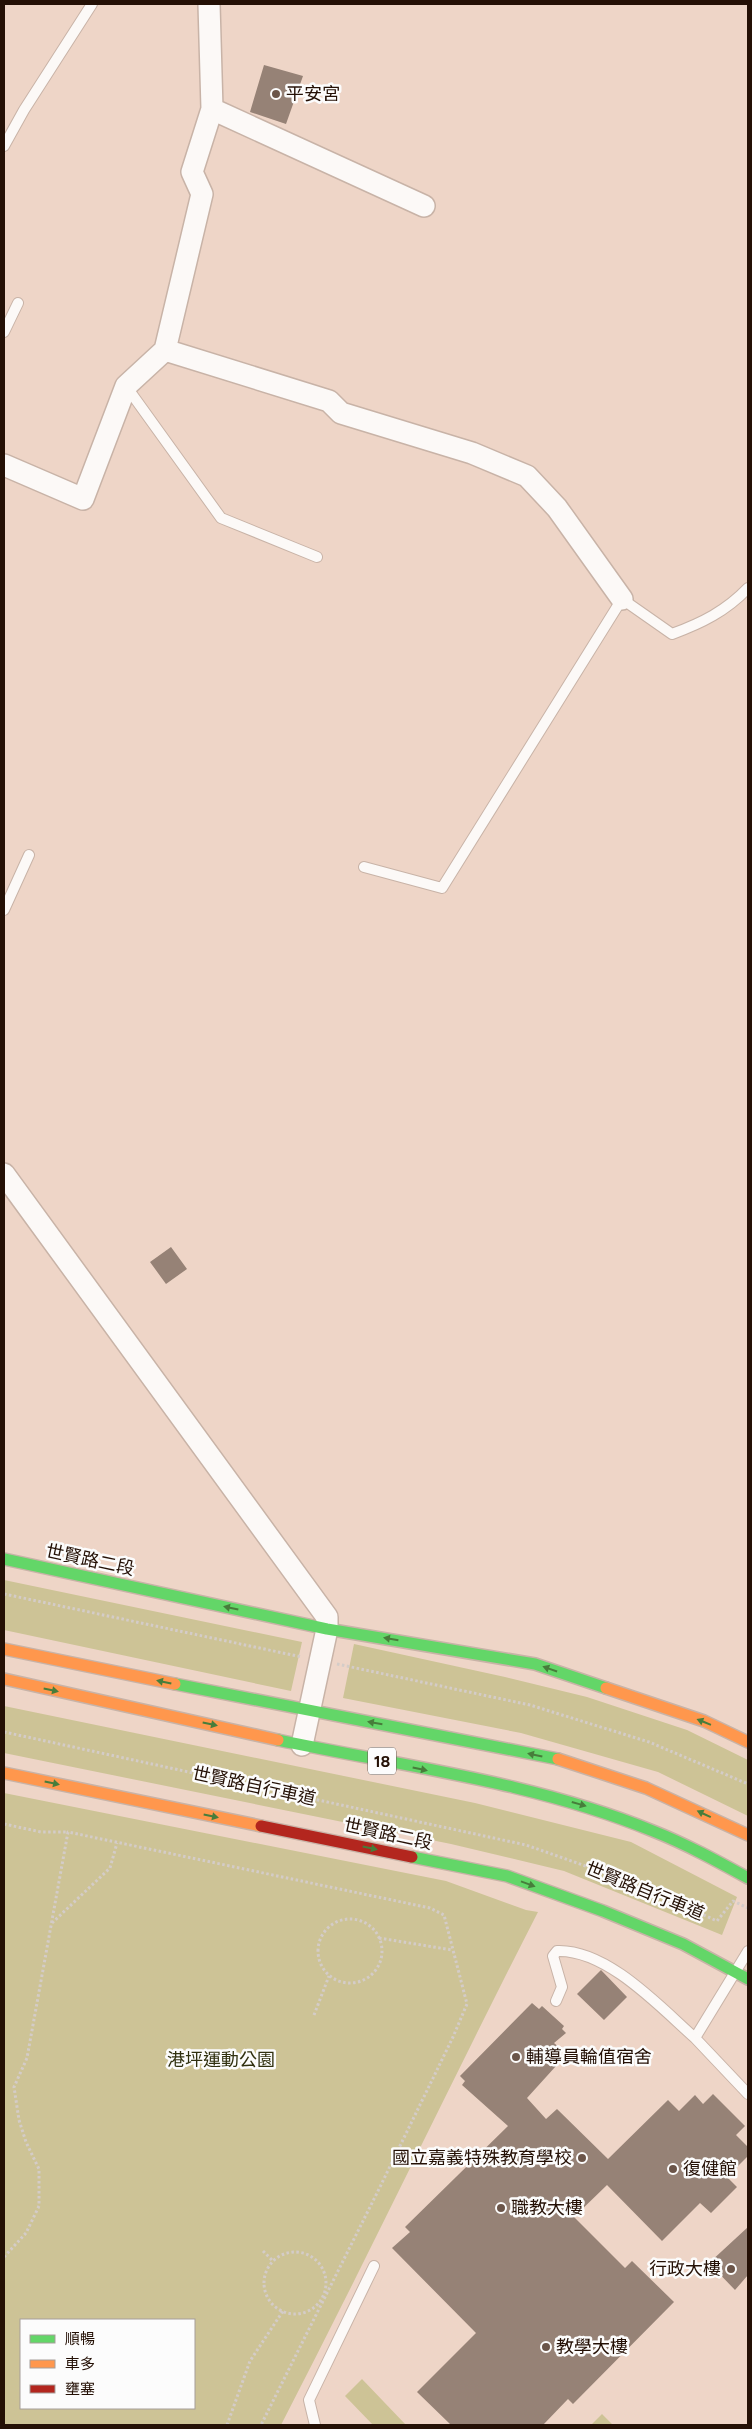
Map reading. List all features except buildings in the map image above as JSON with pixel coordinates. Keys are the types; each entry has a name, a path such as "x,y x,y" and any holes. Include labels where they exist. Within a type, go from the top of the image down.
{"street":[{"path":"4,465 84,500 126,386 165,350 202,194 192,172 212,109 209,4"},
{"path":"212,109 424,206"},
{"path":"165,350 329,401 341,413 472,453 527,476 557,508 622,599"},
{"path":"4,1174 327,1617 327,1629 302,1745"},
{"name":"世賢路二段","path":"4,1559 327,1629 535,1664 704,1721 748,1742"},
{"name":"18","path":"4,1649 310,1712 421,1731 566,1761 646,1788 748,1835"},
{"name":"18","path":"4,1679 302,1745 527,1790 604,1811 664,1836 748,1878"},
{"name":"世賢路二段","path":"4,1773 507,1876 621,1918 684,1944 748,1979"}],"lane":[{"path":"4,146 24,110 92,4"},
{"path":"4,332 18,303"},
{"path":"126,386 222,518 316,557"},
{"path":"364,867 442,888 622,599 672,634 699,624 732,605 748,588"},
{"path":"4,910 29,854"},
{"path":"556,2001 562,1987 554,1956 557,1951 572,1950 624,1975 695,2038 748,2094"},
{"path":"695,2038 748,1950"},
{"path":"315,2425 309,2400 374,2266"}],"path":[{"path":"4,1594 303,1657"},
{"path":"351,1667 530,1705 649,1742 748,1784"},
{"name":"世賢路自行車道","path":"4,1732 526,1846 631,1882 717,1921 733,1901 748,1908"},
{"path":"4,1824 41,1832 68,1832 430,1908 444,1915 467,2004 453,2037 388,2170 261,2425"},
{"path":"4,2257 26,2233 39,2206 39,2169 22,2127 14,2087 27,2058 68,1832"},
{"path":"51,1924 110,1868 117,1843"},
{"path":"350,1919 366,1922 374,1929 379,1938 382,1949 381,1959 369,1976 360,1981 349,1983 329,1976 320,1963 318,1947 320,1937 335,1922 350,1919"},
{"path":"379,1938 452,1950"},
{"path":"314,2015 329,1976"},
{"path":"263,2251 273,2261"},
{"path":"301,2253 311,2256 324,2272 324,2292 316,2305 293,2314 283,2311 271,2302 264,2289 264,2279 273,2261 286,2254 301,2253"},
{"path":"228,2425 250,2361 283,2311"}],"green space":[{"path":"4,1580 302,1642 291,1691 4,1630"},
{"path":"354,1644 587,1697 687,1730 748,1760 748,1816 658,1772 521,1733 343,1698"},
{"path":"4,1706 475,1803 631,1842 737,1897 722,1935 564,1871 451,1844 4,1753"},
{"name":"港坪運動公園","path":"4,1793 446,1881 526,1910 538,1912 281,2425 4,2425"},
{"path":"362,2379 406,2425 373,2425 345,2396"},
{"path":"602,2414 613,2425 591,2425"}],"traffic: fast":[{"path":"4,1559 327,1629 535,1664 606,1688"},
{"path":"175,1684 558,1759"},
{"path":"278,1740 467,1777 562,1800 608,1814 665,1836 748,1878"},
{"path":"412,1857 507,1876 603,1911 683,1944 748,1979"}],"traffic: slow":[{"path":"4,1649 175,1684"},
{"path":"4,1679 278,1740"},
{"path":"606,1688 704,1721 748,1742"},
{"path":"558,1759 646,1788 748,1835"},
{"path":"4,1773 261,1826"}],"traffic: jam":[{"path":"261,1826 412,1857"}],"place":[{"name":"平安宮","path":"276,94"},
{"name":"輔導員輪值宿舍","path":"516,2057"},
{"name":"國立嘉義特殊教育學校","path":"582,2158"},
{"name":"復健館","path":"673,2169"},
{"name":"職教大樓","path":"501,2208"},
{"name":"行政大樓","path":"731,2269"},
{"name":"教學大樓","path":"546,2347"}]}
